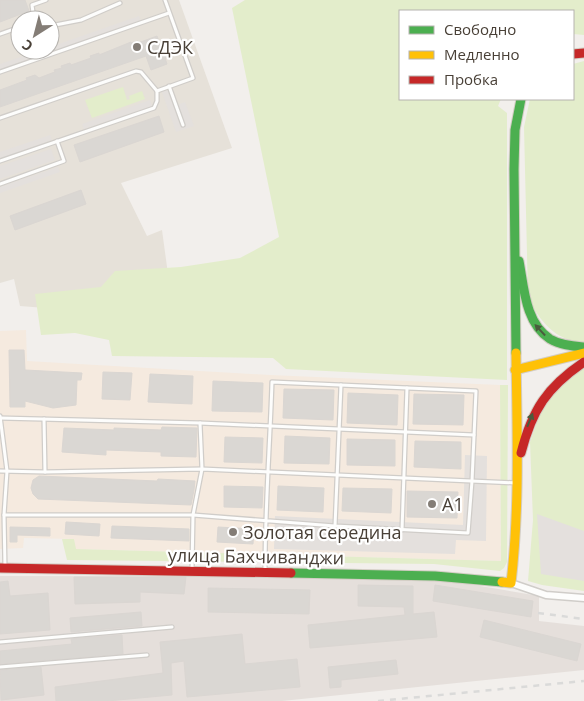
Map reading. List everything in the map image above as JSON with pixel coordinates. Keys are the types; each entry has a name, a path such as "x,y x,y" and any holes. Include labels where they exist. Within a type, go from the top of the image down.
{"main road":[{"path":"511,583 516,540 518,483 515,370 515,130 521,100"},
{"path":"515,243 527,304 535,324 556,342 569,346 584,347"},
{"path":"515,370 584,353"},
{"path":"518,468 525,434 540,401 556,382 584,362"},
{"name":"улица Бахчиванджи","path":"2,568 435,576 511,583"}],"street":[{"path":"511,583 546,594 584,598"}],"lane":[{"path":"33,10 32,5 46,0"},
{"path":"157,91 193,78 164,0"},
{"path":"60,24 81,20 120,3"},
{"path":"0,72 169,13"},
{"path":"0,118 136,71 141,72 157,91 157,102 154,108 0,161"},
{"path":"169,86 182,125"},
{"path":"0,184 64,161 57,141"},
{"path":"4,515 193,515 266,521 335,526 468,533 476,391 272,382 266,521 265,572"},
{"path":"335,526 341,385"},
{"path":"402,530 407,388"},
{"path":"2,568 6,471 0,417 474,435"},
{"path":"44,419 45,472"},
{"path":"192,571 193,515 202,468 200,424"},
{"path":"0,471 45,472 202,468 269,473 518,483"},
{"path":"0,642 172,627"},
{"path":"0,667 147,655"}],"shaded area":[{"path":"0,0 179,0 232,148 121,183 147,236 162,230 173,311 121,314 20,306 14,279 0,283"},
{"path":"139,16 141,21 60,49 60,44"},
{"path":"12,60 29,60 0,70 0,64"},
{"path":"171,89 177,105 185,102 194,126 176,132 162,92"},
{"path":"150,100 152,106 84,129 82,124"},
{"path":"50,135 52,140 0,159 0,152"},
{"path":"51,149 55,160 0,179 0,166"},
{"path":"58,167 60,172 0,193 0,187"},
{"path":"26,330 27,361 270,375 500,385 501,561 75,549 74,539 24,538 23,548 0,549 0,331"},
{"path":"465,455 487,456 486,541 456,540 455,554 274,549 275,516 463,525"},
{"path":"537,514 584,531 584,581 541,574"},
{"path":"0,576 427,577 539,596 539,621 584,626 584,670 282,701 0,701"}],"green space":[{"path":"245,0 584,0 584,35 574,34 574,10 399,10 399,100 501,100 498,106 507,113 507,380 286,369 273,358 112,356 109,340 75,333 41,335 35,294 101,287 115,271 181,267 240,258 279,237 232,8"},
{"path":"584,61 584,343 557,334 543,322 528,297 524,127 530,100 574,100 574,64"},
{"path":"123,87 127,100 130,99 129,96 142,91 145,99 92,118 85,100"},
{"path":"584,364 584,591 528,581 533,520 530,442 539,416 556,390 575,370"},
{"path":"500,385 508,385 507,562 500,571 434,564 67,560 62,539 74,539 76,549 501,561"}],"building":[{"path":"0,0 25,0 29,10 10,10 10,18 0,22"},
{"path":"157,36 162,50 164,49 167,64 151,70 146,56 0,107 0,90 27,80 26,78 35,75 39,78 55,72 54,70 62,68 61,66 70,63 71,65 91,58 90,56 99,53 99,55 131,42 138,41 138,43"},
{"path":"159,116 164,132 80,162 74,145"},
{"path":"81,190 86,204 15,230 10,216"},
{"path":"9,350 24,350 25,370 82,373 81,380 77,380 76,405 53,408 25,401 25,407 10,407"},
{"path":"103,372 132,373 130,400 102,399"},
{"path":"150,374 193,376 192,404 148,402"},
{"path":"213,381 263,383 262,412 212,411"},
{"path":"284,389 334,390 333,420 283,418"},
{"path":"348,393 398,395 397,425 347,423"},
{"path":"414,394 464,395 463,425 413,424"},
{"path":"162,427 197,428 196,457 161,456 161,452 106,450 106,455 62,452 64,428 161,430"},
{"path":"285,436 330,438 329,464 284,463"},
{"path":"225,437 263,438 262,463 224,462"},
{"path":"347,439 395,440 395,466 347,465"},
{"path":"415,441 461,442 461,469 414,467"},
{"path":"39,476 195,481 191,505 38,499 33,494 31,488 33,480"},
{"path":"224,486 263,487 262,508 224,507"},
{"path":"278,486 324,488 323,512 277,510"},
{"path":"343,488 392,489 391,513 342,511"},
{"name":"A1","path":"407,491 458,492 457,518 407,517"},
{"path":"66,522 100,524 99,536 65,534"},
{"path":"112,526 189,529 189,541 111,538"},
{"path":"10,527 50,528 50,536 17,535 17,542 10,542"},
{"path":"218,527 254,529 253,544 217,542"},
{"path":"74,577 186,577 184,594 140,592 140,602 75,604"},
{"path":"8,581 10,596 48,593 50,630 0,634 0,582"},
{"path":"358,585 413,586 413,614 434,612 437,637 310,648 308,625 405,615 404,607 358,606"},
{"path":"435,585 533,601 531,617 433,601"},
{"path":"208,588 310,590 309,614 208,612"},
{"path":"141,612 142,626 71,632 70,618"},
{"path":"484,620 581,644 577,661 480,637"},
{"path":"242,634 245,664 297,659 300,687 187,697 184,661 171,663 172,695 107,701 56,701 55,687 163,673 160,642"},
{"path":"122,635 123,654 0,664 0,651 72,644 71,639"},
{"path":"396,660 398,674 341,680 341,687 330,688 328,667"},
{"path":"41,667 44,695 1,700 0,670"}],"railway":[{"path":"538,613 584,619"},
{"path":"378,701 584,681"}],"traffic: fast":[{"path":"516,353 514,169 515,130 521,100"},
{"path":"519,261 524,293 535,324 554,341 584,347"},
{"path":"291,573 435,576 502,582"}],"traffic: slow":[{"path":"502,582 511,583 516,525 516,353"},
{"path":"515,370 584,353"}],"traffic: jam":[{"path":"574,54 584,53"},
{"path":"521,453 530,424 543,401 560,381 584,362"},
{"path":"0,568 291,573"}],"place":[{"name":"СДЭК","path":"137,47"},
{"name":"A1","path":"432,504"},
{"name":"Золотая середина","path":"233,532"}]}
